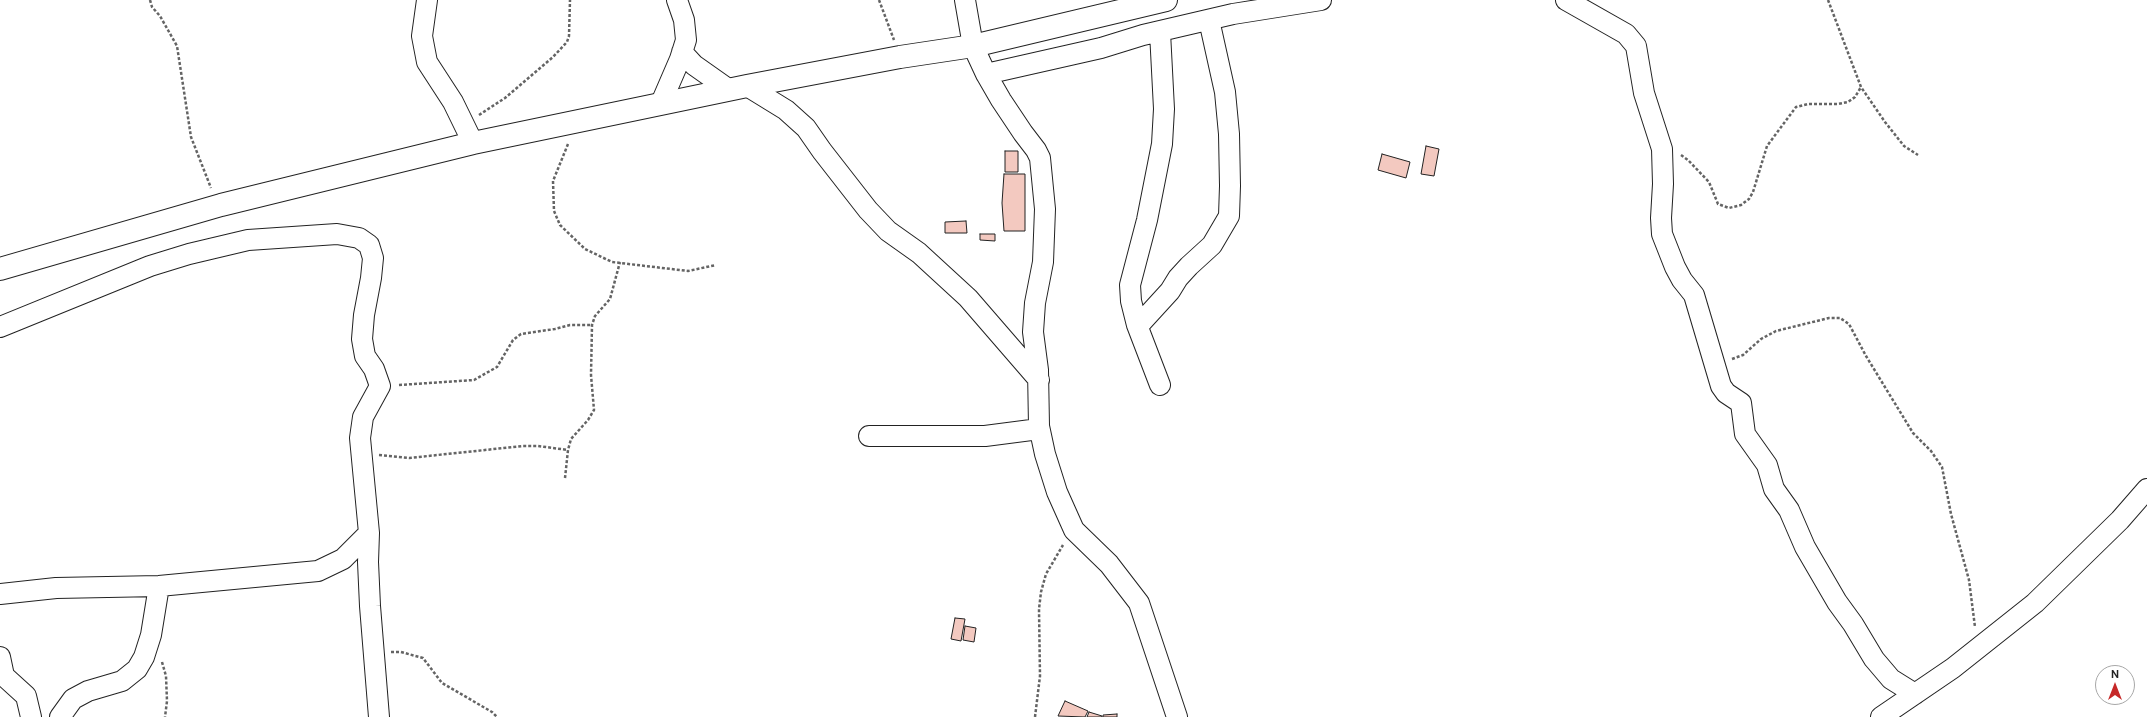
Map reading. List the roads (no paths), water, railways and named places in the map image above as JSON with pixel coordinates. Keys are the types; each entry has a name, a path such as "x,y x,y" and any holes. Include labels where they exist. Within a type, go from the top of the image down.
{"main road":[{"path":"0,269 468,134 580,120 900,57 973,46 1166,0"}],"street":[{"path":"427,0 422,36 427,62 453,102 468,134"},
{"path":"661,103 686,40 684,20 677,0"},
{"path":"965,0 973,46 986,74 1001,100 1040,158 1045,209 1044,262 1035,303 1033,332 1038,380 1039,430 1057,492 1074,530 1109,564 1139,603 1177,717"},
{"path":"986,74 1101,48 1233,14 1321,0"},
{"path":"1566,0 1626,34 1634,42 1638,51 1644,93 1660,141 1663,171 1661,218 1662,234 1674,267 1694,295 1723,390 1742,406 1745,434 1767,464 1772,485 1788,510 1805,547 1837,602 1853,624 1874,659 1891,679 1915,694"},
{"path":"1138,326 1170,292 1186,270 1212,245 1229,216 1229,134 1225,92 1209,20"},
{"path":"1160,32 1164,108 1162,144 1147,220 1130,284 1131,301 1138,326 1160,385"},
{"path":"682,52 694,65 737,88 786,110 806,128 868,210 888,232 919,253 968,298 1038,380"},
{"path":"0,327 150,266 189,254 248,240 337,234 359,238 369,245 373,258 364,315 362,339 365,356 374,369 380,386 363,417 360,438 369,533 368,562 378,717"},
{"path":"869,436 985,436 1039,430"},
{"path":"1881,717 1915,694 1986,641 2035,602 2120,520 2147,489"},
{"path":"0,594 56,588 158,586 318,571 343,559 369,533"},
{"path":"60,717 73,699 88,691 122,680 137,669 144,657 151,635 158,586"},
{"path":"0,657 4,676 26,696 31,717"}]}
